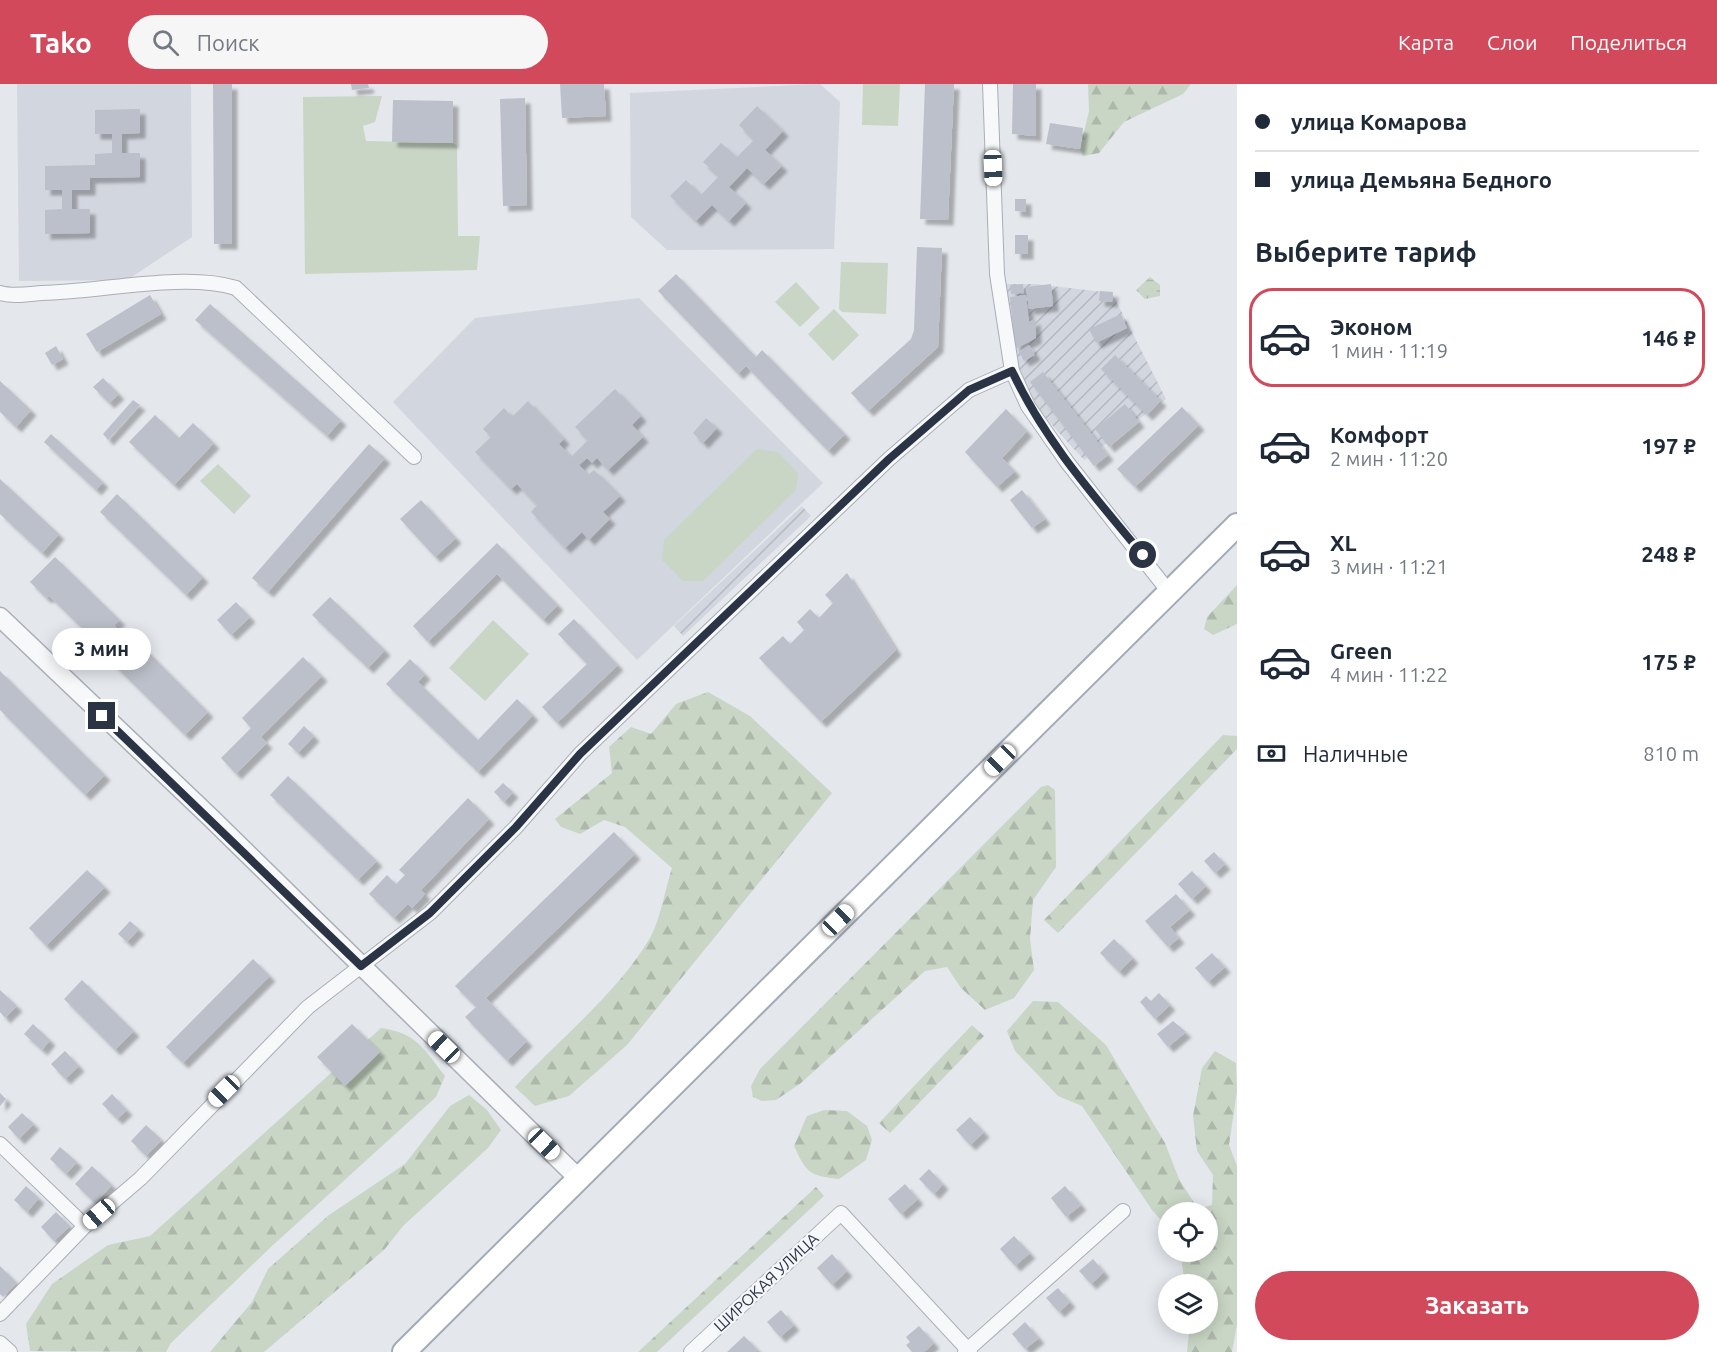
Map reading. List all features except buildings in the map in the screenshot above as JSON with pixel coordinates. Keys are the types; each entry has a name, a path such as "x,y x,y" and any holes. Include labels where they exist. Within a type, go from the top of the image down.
{"main road":[{"path":"404,1352 1237,525"}],"street":[{"path":"990,84 997,274 1012,371 1028,406 1067,462 1169,592"},
{"path":"0,293 73,292 193,281 218,283 236,288 414,457"},
{"path":"0,1314 86,1226 141,1178 308,1007 430,913 516,827 580,754 889,459 969,390 1012,371"},
{"path":"0,617 578,1177"},
{"path":"0,1144 86,1226"},
{"path":"968,1351 1123,1212"},
{"name":"ШИРОКАЯ УЛИЦА","path":"691,1352 841,1213 968,1351"},
{"path":"0,1342 10,1352"}],"shaded area":[{"path":"17,84 191,84 192,237 127,280 19,281"},
{"path":"820,84 840,102 834,249 667,250 631,217 630,93"},
{"path":"1002,284 1035,284 1112,293 1166,399 1084,460 1042,414 1012,361"},
{"path":"639,298 823,483 637,660 393,402 475,318"},
{"path":"802,506 811,516 683,636 674,626"}],"green space":[{"path":"863,84 900,84 898,126 862,125"},
{"path":"1088,84 1191,84 1183,94 1124,122 1099,153 1083,156 1080,149 1089,111"},
{"path":"382,96 375,122 363,126 366,141 453,143 457,146 458,236 480,236 477,270 305,274 303,97"},
{"path":"841,262 888,263 886,314 842,312 839,309"},
{"path":"1150,277 1160,285 1160,296 1145,299 1136,290"},
{"path":"796,282 820,308 800,327 775,302"},
{"path":"834,309 859,335 833,361 808,334"},
{"path":"757,449 778,452 798,473 796,490 703,581 683,581 662,560 664,540"},
{"path":"218,464 251,496 234,514 200,481"},
{"path":"1237,585 1237,624 1213,635 1204,629 1207,617"},
{"path":"493,620 529,654 485,701 449,668"},
{"path":"708,692 750,716 832,793 627,1045 569,1096 535,1106 515,1087 587,1015 637,959 654,930 672,868 625,827 604,820 580,834 561,827 555,819 612,773 609,747 631,727 651,734 676,704"},
{"path":"1223,735 1237,736 1237,749 1058,933 1044,920"},
{"path":"1048,785 1055,790 1056,867 1033,900 1030,939 1034,970 1014,998 985,1010 961,988 947,967 925,971 801,1083 776,1100 762,1101 753,1097 751,1086 760,1069 1041,787"},
{"path":"1033,1001 1058,1002 1106,1045 1165,1143 1179,1179 1194,1202 1158,1202 1158,1217 1082,1106 1058,1096 1015,1051 1007,1031"},
{"path":"972,1025 984,1036 890,1133 879,1123"},
{"path":"381,1028 412,1038 431,1058 445,1076 436,1097 272,1246 171,1343 166,1352 30,1351 26,1324 52,1284 108,1245 150,1236"},
{"path":"1215,1051 1236,1063 1237,1091 1229,1145 1237,1166 1237,1325 1232,1352 1187,1352 1189,1334 1218,1334 1218,1274 1183,1274 1182,1262 1218,1262 1218,1202 1212,1202 1213,1175 1197,1151 1193,1116 1202,1068"},
{"path":"469,1095 487,1110 501,1130 488,1148 403,1226 384,1250 264,1352 210,1352 252,1302 268,1269 329,1215 405,1164 450,1106"},
{"path":"824,1110 847,1111 867,1126 872,1140 866,1160 839,1179 821,1176 810,1171 802,1162 794,1146 807,1116"},
{"path":"816,1187 824,1196 657,1352 638,1352"}],"route":[{"path":"102,716 210,817 361,966 430,913 516,827 580,754 889,459 969,390 1012,371 1028,406 1067,462 1143,555"}]}
